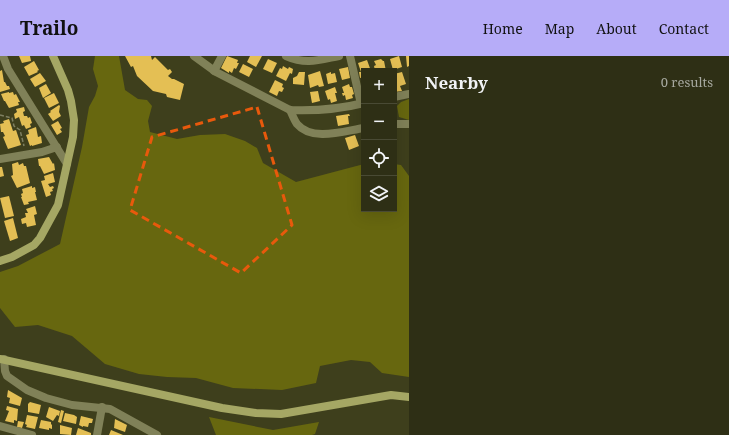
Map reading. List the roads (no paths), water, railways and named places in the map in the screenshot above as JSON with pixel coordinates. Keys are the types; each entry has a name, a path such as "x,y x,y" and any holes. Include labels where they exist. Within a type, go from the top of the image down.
{"street":[{"path":"0,261 34,245 40,238 58,205 73,137 74,120 68,90 53,56"},
{"path":"194,56 214,70 290,110 333,109 361,104"},
{"path":"214,70 222,56"},
{"path":"286,56 307,62 339,56"},
{"path":"350,56 361,100"},
{"path":"3,62 67,164"},
{"path":"397,96 409,94"},
{"path":"290,110 296,123 306,132 312,134 323,134 361,128"},
{"path":"397,124 409,124"},
{"path":"0,158 26,155 57,147"},
{"path":"157,435 117,412 102,407 72,405 46,398 26,390 7,376 2,359 222,408 256,414 286,413 391,395 409,397"},
{"path":"97,435 102,407"},
{"path":"0,426 32,435"}]}
